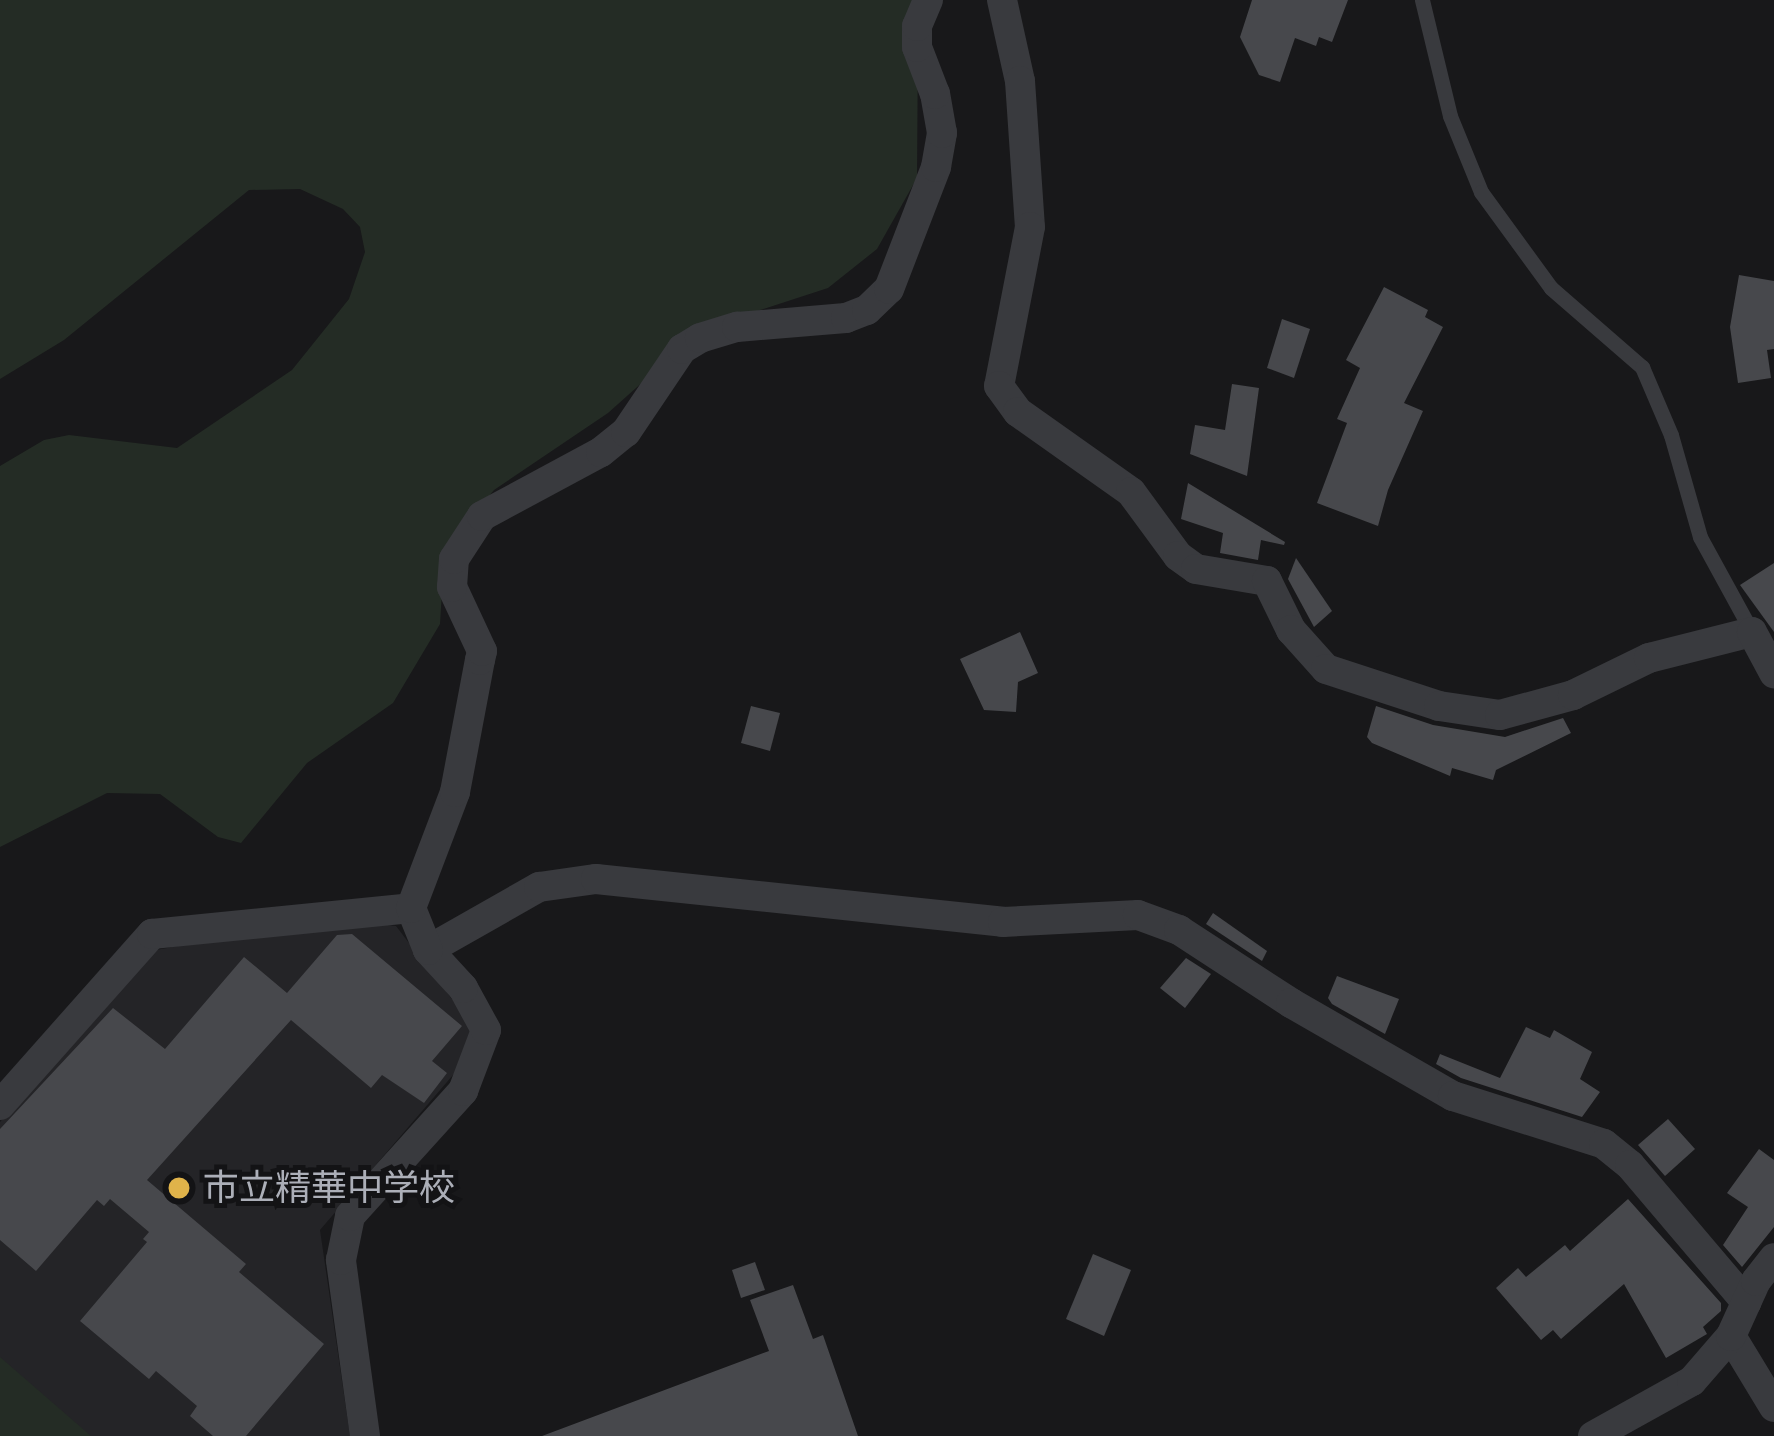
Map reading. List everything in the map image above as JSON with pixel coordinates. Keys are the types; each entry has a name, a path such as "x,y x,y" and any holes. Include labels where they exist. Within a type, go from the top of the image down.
{"street":[{"path":"365,1436 341,1260 350,1216 463,1091 486,1030 463,988 428,950 411,908 455,792 482,651 452,587 462,539 482,516 601,452 626,432 682,350 700,338 737,327 846,318 866,310 889,289 936,167 942,133 935,94 917,47 917,26 928,0"},
{"path":"1002,0 1020,81 1030,227 999,386 1018,412 1131,492 1178,556 1196,569 1268,580 1291,630 1325,669 1439,706 1500,715 1573,695 1649,658 1752,632 1774,673"},
{"path":"428,950 538,886 596,879 1003,922 1138,916 1179,930 1291,1004 1453,1096 1604,1144 1630,1165 1746,1302"},
{"path":"0,1106 152,934 411,908"},
{"path":"1593,1436 1692,1381 1731,1336 1774,1258"},
{"path":"1731,1336 1774,1407"}],"lane":[{"path":"1422,0 1450,116 1481,192 1552,288 1642,367 1671,435 1700,537 1752,632"}],"shaded area":[{"path":"0,0 928,0 918,40 917,178 877,249 828,288 702,329 608,413 494,490 462,528 443,575 440,624 393,703 307,763 241,843 218,837 160,794 107,793 0,847 0,466 44,440 69,435 177,448 292,370 349,299 365,252 360,227 343,209 300,189 249,190 64,340 0,379"},
{"name":"市立精華中学校","path":"330,918 396,926 475,1029 459,1068 320,1230 350,1436 0,1436 0,1122 156,950"},
{"path":"0,1357 91,1436 0,1436"}],"building":[{"path":"1252,0 1348,0 1332,42 1319,37 1316,46 1295,38 1280,82 1259,75 1240,37"},
{"path":"1739,275 1774,281 1774,349 1767,350 1771,378 1738,383 1730,327"},
{"path":"1384,287 1428,310 1425,317 1443,327 1404,403 1423,411 1388,490 1378,526 1317,503 1347,423 1337,419 1360,368 1346,360"},
{"path":"1282,319 1310,329 1294,378 1267,368"},
{"path":"1232,384 1259,388 1247,476 1190,454 1195,425 1225,430"},
{"path":"1188,483 1284,545 1261,540 1258,560 1220,553 1223,533 1181,519"},
{"path":"1296,558 1332,611 1314,627 1288,579"},
{"path":"1774,563 1774,632 1740,585"},
{"path":"1020,632 1038,673 1018,682 1016,712 984,710 960,659"},
{"path":"751,706 780,713 770,751 741,743"},
{"path":"1376,706 1433,725 1505,737 1563,718 1571,733 1496,770 1493,780 1452,768 1450,776 1372,743 1367,737"},
{"path":"1213,913 1267,951 1262,961 1206,924"},
{"path":"352,934 462,1026 432,1061 447,1073 424,1103 382,1075 371,1088 291,1020 147,1180 246,1264 239,1272 324,1344 246,1436 213,1436 190,1416 197,1406 156,1371 149,1379 80,1321 147,1242 143,1239 149,1232 110,1199 104,1206 97,1200 36,1271 0,1240 0,1129 113,1008 165,1049 244,957 287,993 337,935"},
{"path":"1186,958 1211,974 1185,1008 1160,988"},
{"path":"1337,976 1399,999 1385,1034 1332,1004 1328,998"},
{"path":"1526,1027 1550,1038 1554,1030 1592,1052 1580,1079 1600,1092 1582,1117 1461,1078 1436,1064 1440,1054 1500,1078"},
{"path":"1668,1119 1695,1149 1665,1176 1638,1145"},
{"path":"1759,1149 1774,1160 1774,1227 1742,1267 1723,1245 1748,1207 1727,1193"},
{"path":"1628,1199 1721,1303 1721,1311 1703,1327 1707,1334 1666,1358 1624,1284 1561,1339 1553,1330 1541,1340 1496,1288 1518,1268 1526,1277 1565,1245 1570,1251"},
{"path":"1093,1254 1131,1270 1104,1336 1066,1319"},
{"path":"755,1262 765,1290 741,1298 732,1270"},
{"path":"793,1285 813,1339 823,1335 858,1436 542,1436 769,1351 750,1300"}],"place":[{"name":"市立精華中学校","path":"179,1188"}]}
